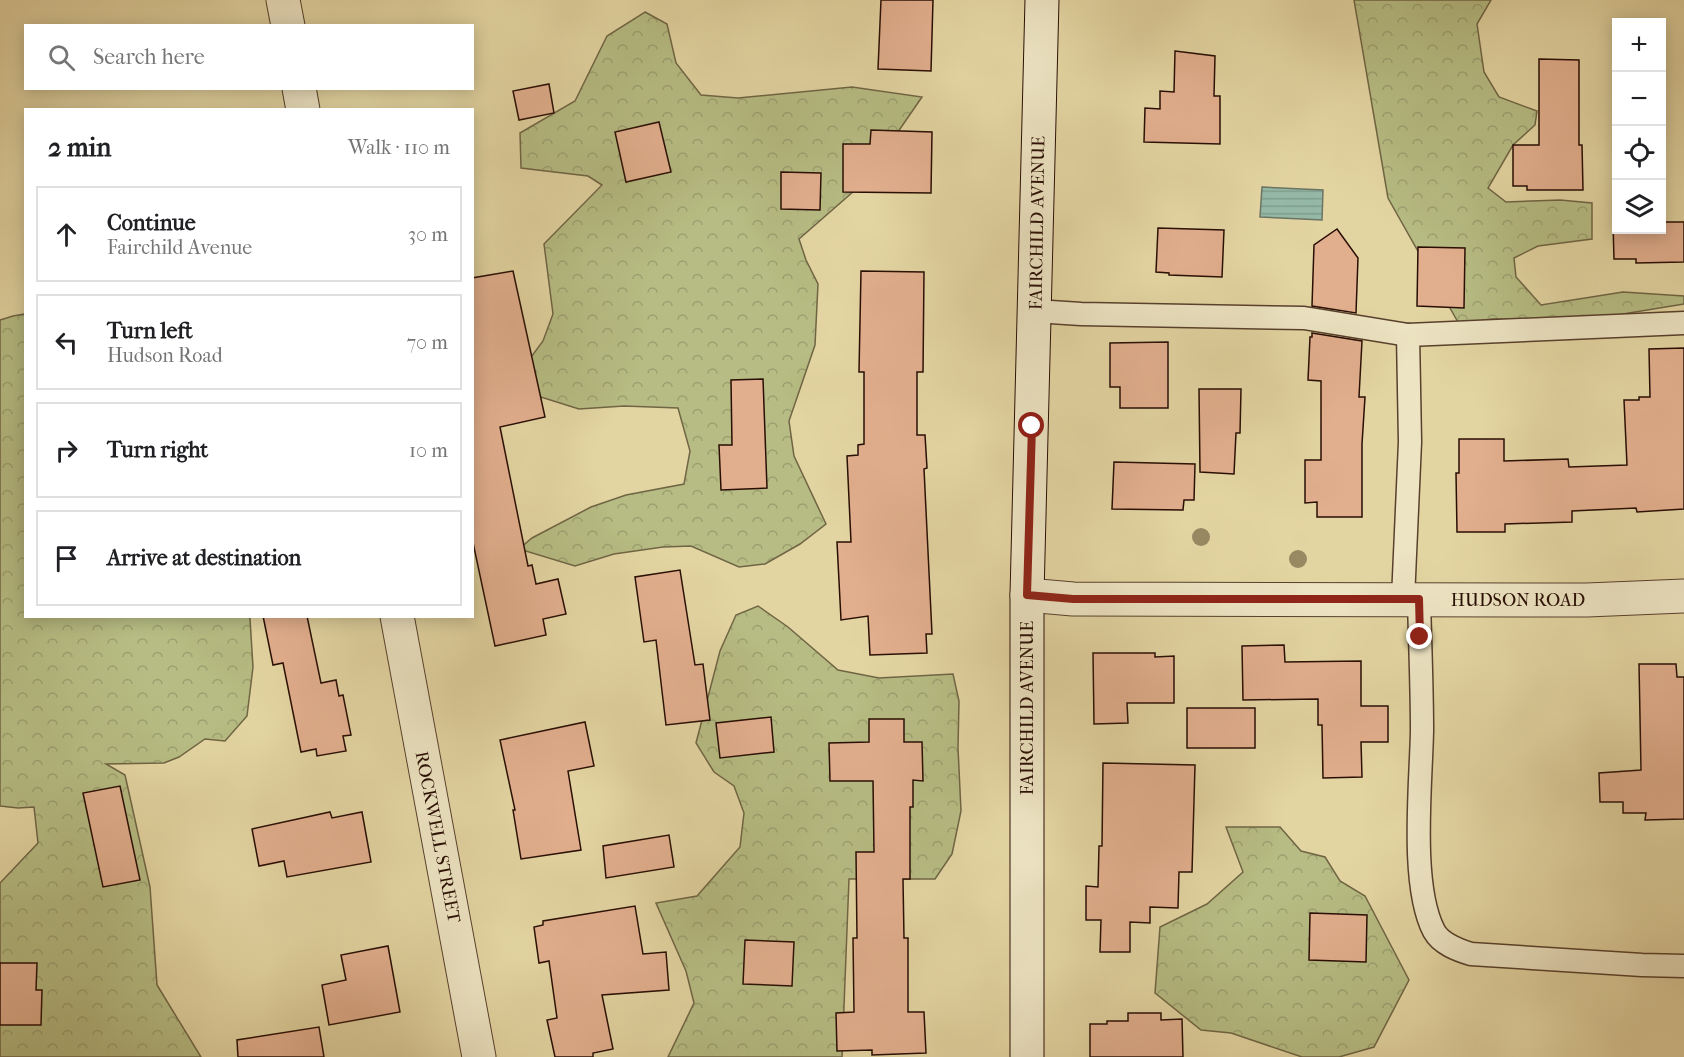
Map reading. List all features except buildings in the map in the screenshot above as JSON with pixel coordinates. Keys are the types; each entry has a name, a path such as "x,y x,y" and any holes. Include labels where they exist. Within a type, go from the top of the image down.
{"street":[{"path":"283,0 288,24"},
{"name":"FAIRCHILD AVENUE","path":"1027,1057 1027,595 1042,0"},
{"path":"299,90 303,108"},
{"name":"HUDSON ROAD","path":"1027,595 1073,599 1587,600 1684,596"},
{"name":"ROCKWELL STREET","path":"398,618 479,1057"}],"lane":[{"path":"1035,311 1114,315 1304,318 1408,335 1684,323"},
{"path":"1408,335 1411,599 1422,688 1419,782 1421,880 1434,933 1453,949 1471,954 1684,966"}],"green space":[{"path":"1354,0 1491,0 1477,24 1484,72 1499,97 1537,111 1535,125 1513,145 1488,188 1506,202 1560,200 1592,203 1592,239 1538,246 1514,258 1516,277 1541,305 1623,292 1684,296 1684,304 1580,321 1493,319 1459,324 1388,198"},
{"path":"645,12 667,24 676,63 701,95 738,98 852,87 922,97 862,184 799,239 818,284 815,345 789,421 794,456 826,524 800,544 765,564 739,567 691,546 663,547 614,554 575,566 519,549 532,538 591,507 626,495 684,484 690,451 678,408 624,406 579,409 509,387 543,341 553,314 544,244 602,185 588,176 521,168 520,133 575,101 607,36"},
{"path":"24,314 24,618 250,619 253,667 247,716 225,741 205,739 179,757 164,763 106,764 125,775 150,887 157,985 201,1057 0,1057 0,883 38,843 34,807 0,806 0,320"},
{"path":"758,606 788,627 838,670 879,678 953,674 959,701 958,748 961,811 952,854 935,879 849,879 842,1057 668,1057 694,1003 686,971 656,903 697,896 740,847 744,813 734,786 714,772 696,743 720,651 736,615"},
{"path":"1226,827 1280,827 1301,851 1325,857 1340,881 1365,896 1409,980 1374,1047 1339,1057 1302,1057 1231,1033 1201,1030 1155,993 1160,927 1207,904 1243,872"}],"shaded area":[{"path":"1262,187 1323,190 1322,220 1260,217"}],"route":[{"path":"1032,426 1027,595 1073,599 1419,599 1420,637"}]}
